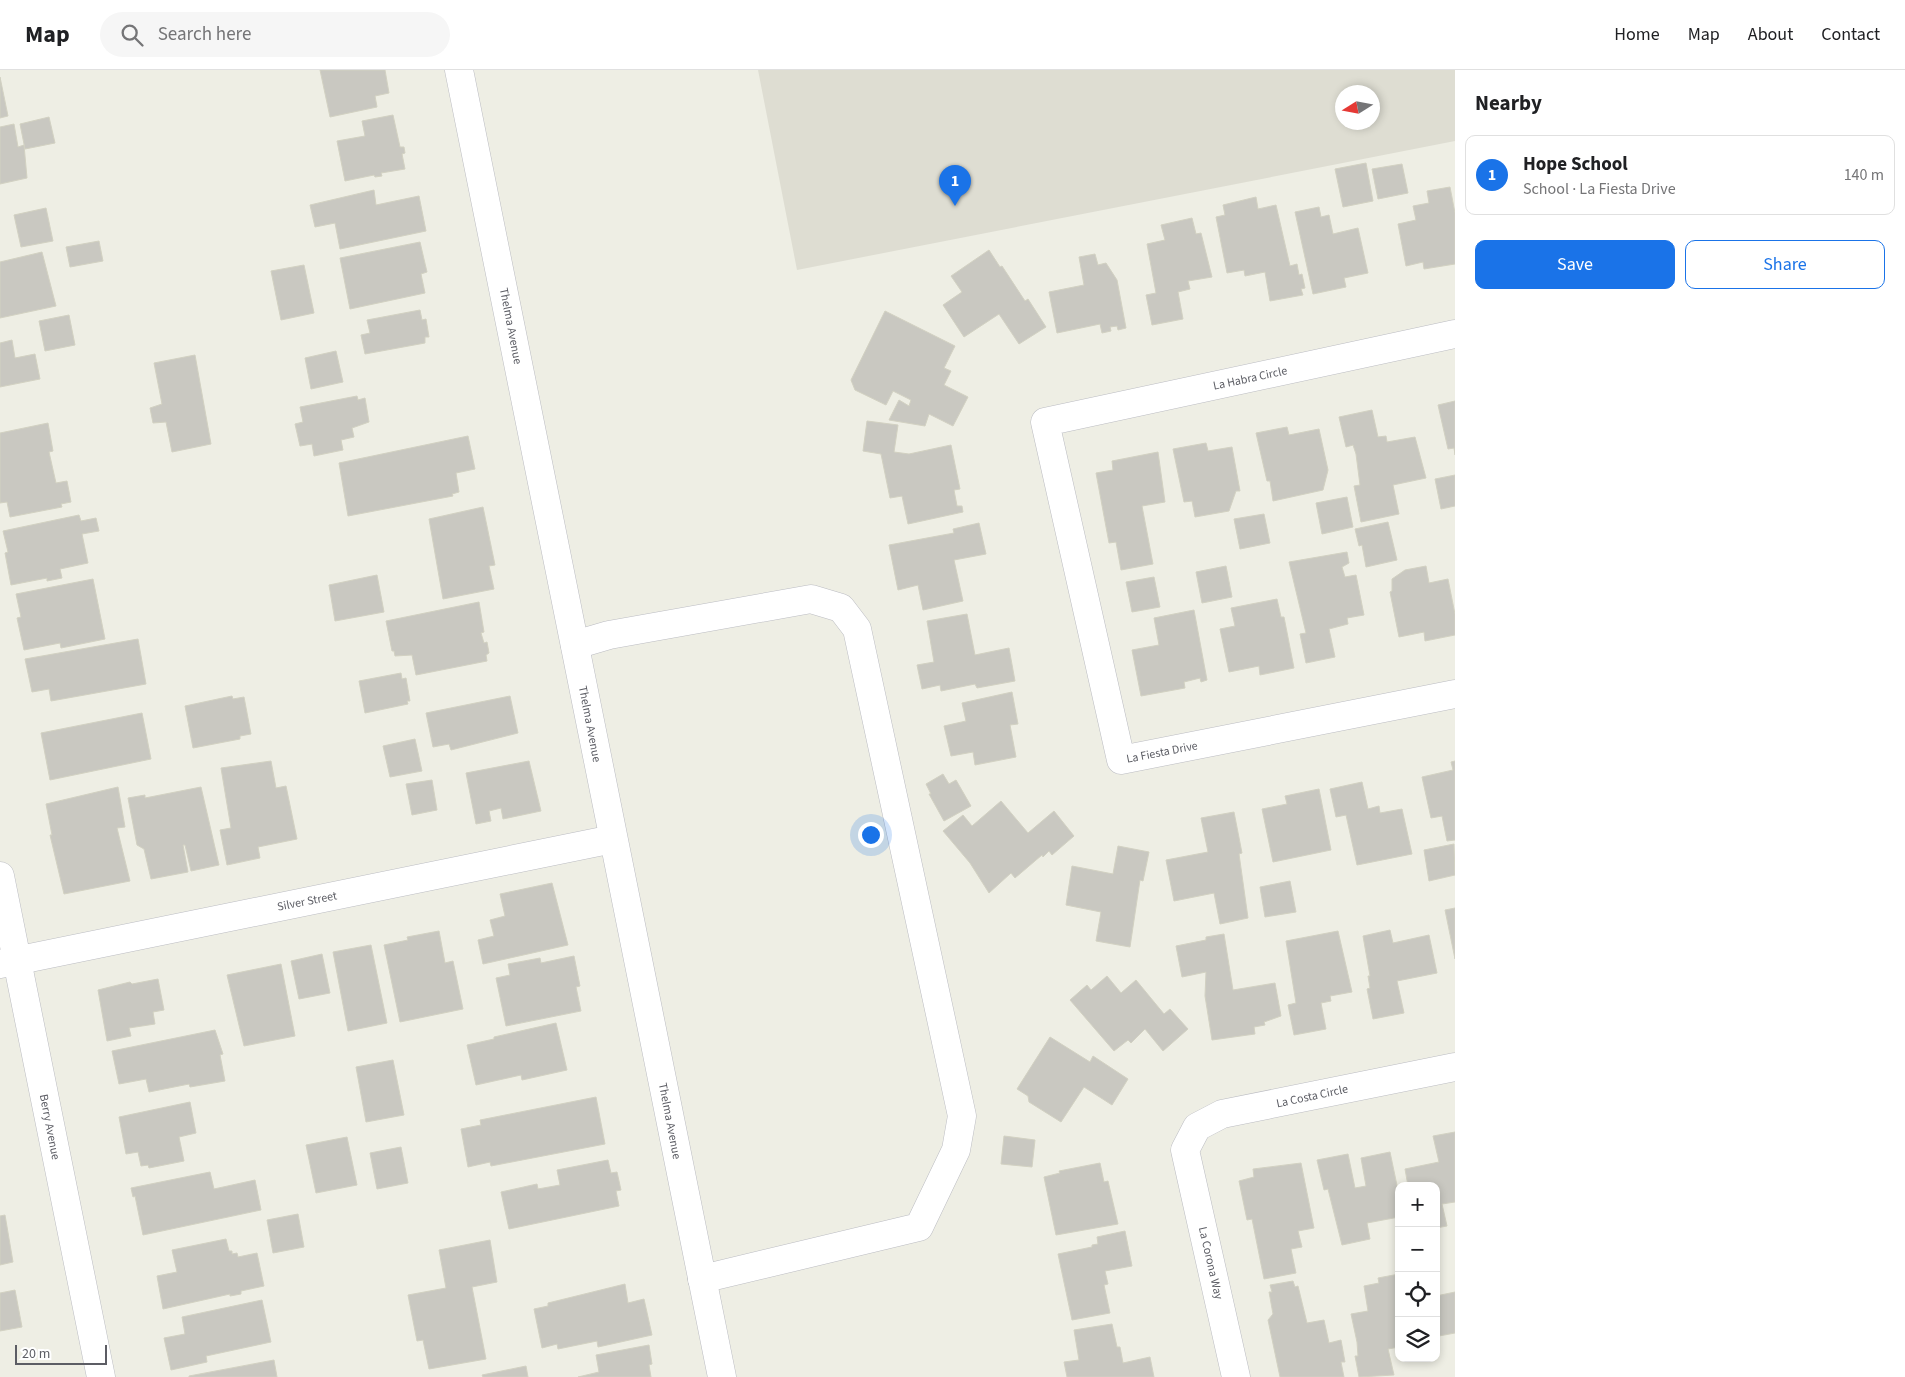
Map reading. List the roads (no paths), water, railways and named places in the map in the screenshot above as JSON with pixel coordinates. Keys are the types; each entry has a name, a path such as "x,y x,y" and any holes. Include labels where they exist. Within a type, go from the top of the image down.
{"street":[{"name":"Thelma Avenue","path":"459,70 722,1377"},
{"name":"La Habra Circle","path":"1045,422 1455,334"},
{"name":"La Fiesta Drive","path":"1045,422 1120,760 1455,694"},
{"path":"575,645 609,635 811,599 841,608 857,629 962,1116 956,1150 919,1226 702,1279"},
{"name":"Silver Street","path":"8,962 613,839"},
{"name":"Berry Avenue","path":"0,876 8,962 101,1377"},
{"name":"La Costa Circle","path":"1185,1150 1197,1127 1222,1114 1455,1067"},
{"name":"La Corona Way","path":"1185,1150 1236,1377"}],"place":[{"name":"Hope School","path":"955,206"}]}
